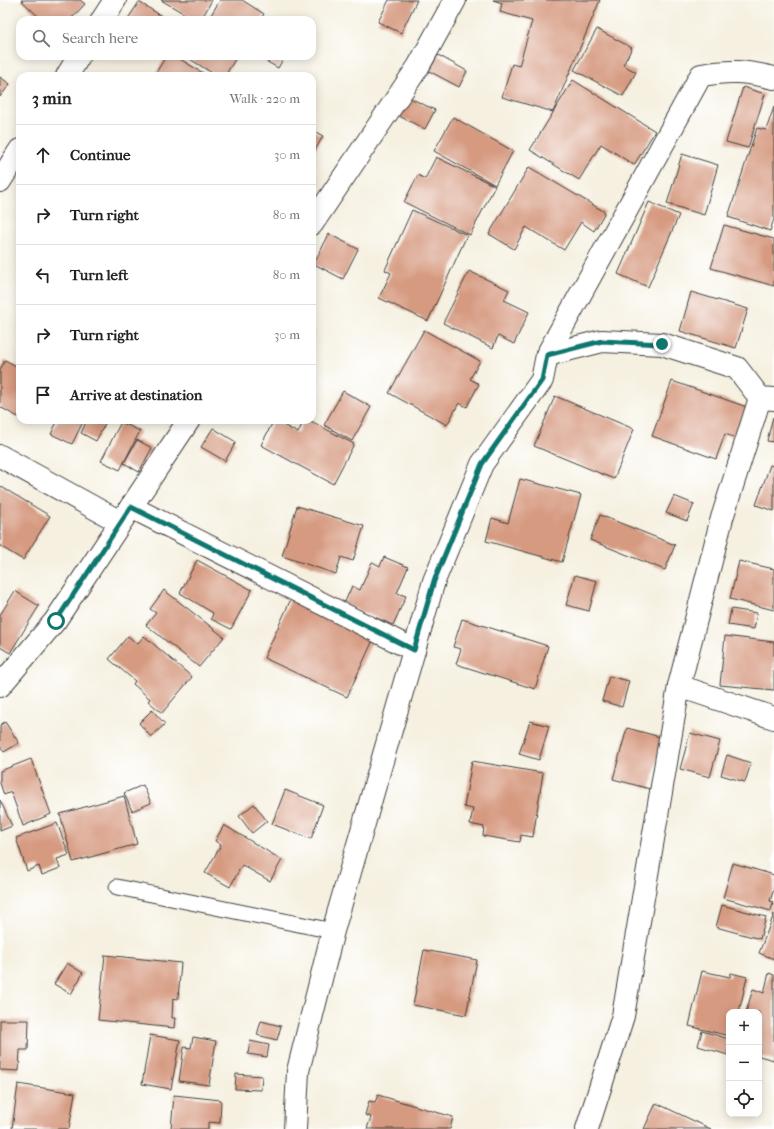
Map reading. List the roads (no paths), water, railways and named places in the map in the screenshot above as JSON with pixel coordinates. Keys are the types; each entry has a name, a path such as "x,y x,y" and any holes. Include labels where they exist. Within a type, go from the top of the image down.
{"street":[{"path":"105,16 115,0"},
{"path":"316,218 418,67 455,0"},
{"path":"69,72 77,60"},
{"path":"295,1129 298,1071 333,931 434,581 482,464 542,380 547,355 700,75 732,71 774,78"},
{"path":"0,181 16,156"},
{"path":"547,355 602,341 662,344 737,368 767,399 722,518 679,686 623,1016 587,1129"},
{"path":"0,686 56,621 186,424"},
{"path":"0,456 414,650"},
{"path":"679,686 774,718"}],"lane":[{"path":"118,887 333,931"}]}
